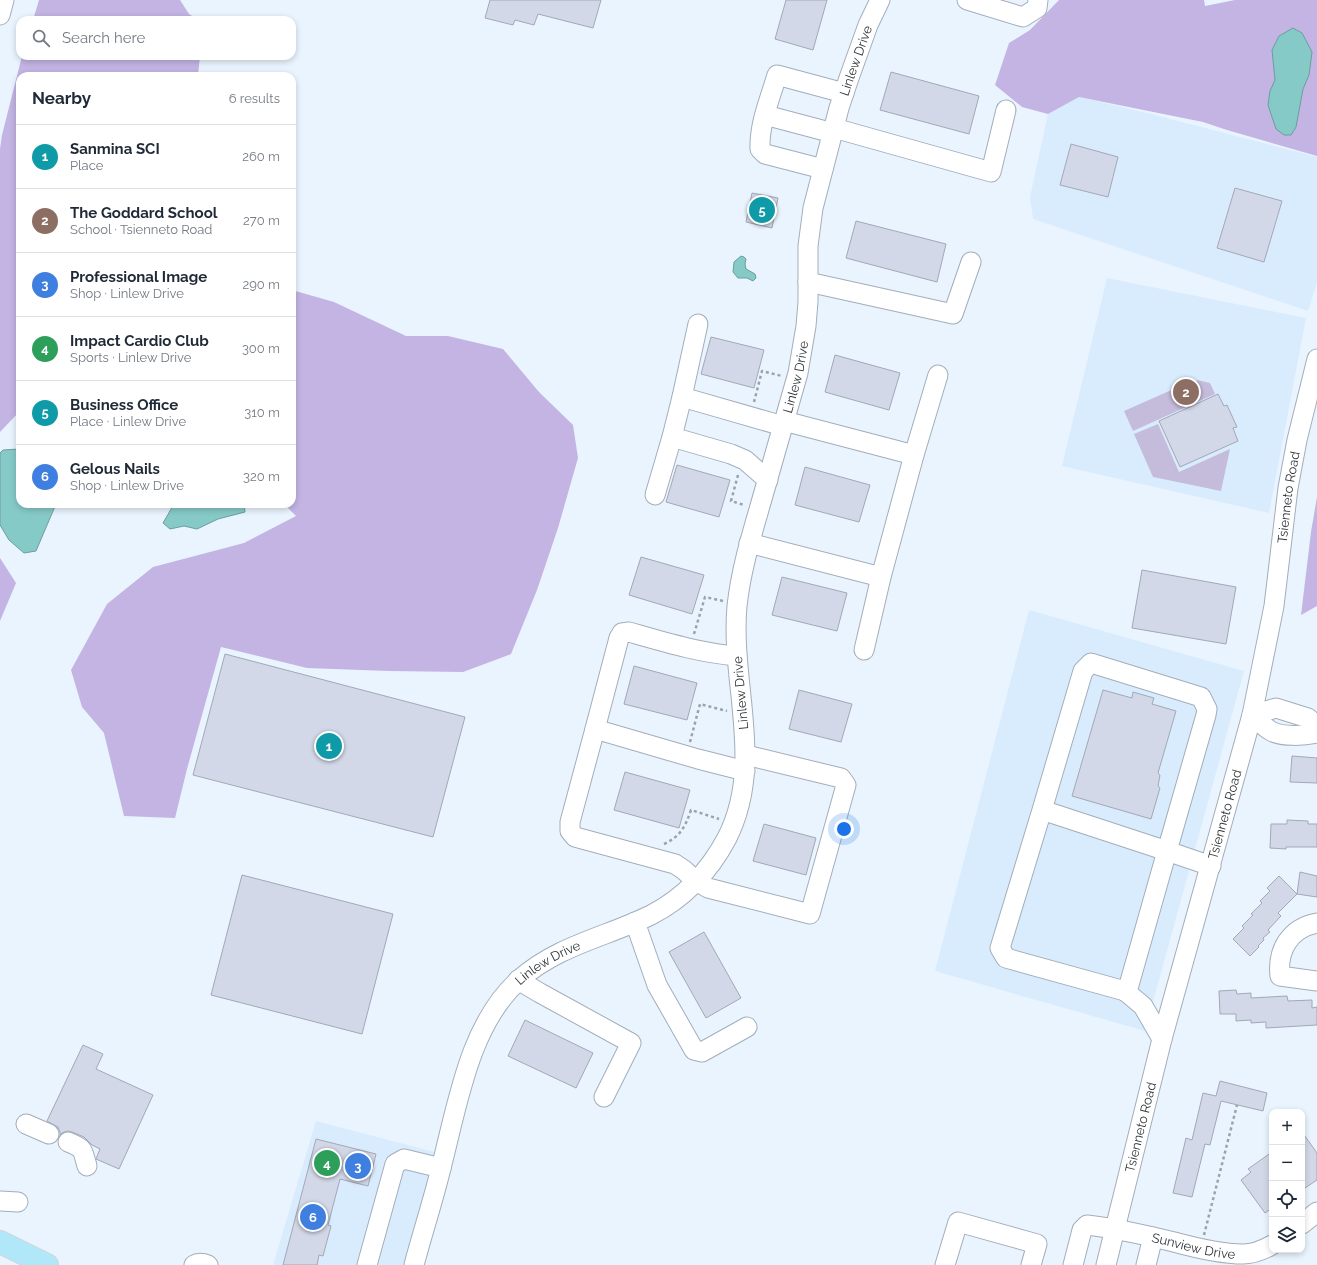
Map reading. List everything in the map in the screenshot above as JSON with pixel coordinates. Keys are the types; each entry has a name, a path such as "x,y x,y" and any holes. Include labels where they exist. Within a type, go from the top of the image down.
{"main road":[{"path":"0,1242 47,1265"}],"street":[{"path":"0,15 4,0"},
{"name":"Linlew Drive","path":"414,1265 469,1064 488,1019 502,998 518,980 538,965 560,952 584,941 636,922 668,905 696,881 716,857 734,823 740,803 745,763 737,656 737,606 744,566 798,373 803,350 806,326 810,227 813,208 844,93 868,25 880,0"},
{"path":"968,0 1023,17 1037,8 1038,0"},
{"path":"823,169 766,154 760,149 765,115 778,75 844,93"},
{"path":"765,115 833,130 990,172 1006,110"},
{"path":"808,282 953,314 971,262"},
{"path":"655,495 672,437 698,324"},
{"name":"Tsienneto Road","path":"1106,1265 1162,1038 1252,714 1274,606 1288,488 1299,433 1317,359"},
{"path":"864,650 881,577 914,455 938,375"},
{"path":"682,397 751,416 914,455"},
{"path":"672,437 732,454 742,459 768,480"},
{"path":"750,543 881,577"},
{"path":"595,729 686,756 745,763 841,778 846,785 810,914 708,888 696,881 684,870 674,864 575,837 570,831 570,822 619,638 622,633 629,632 690,649 737,656"},
{"path":"1125,991 1129,985 1207,709 1201,697 1091,663 1083,671 1000,948 1006,958 1125,991 1143,1006 1162,1038"},
{"path":"1252,714 1276,708 1308,718 1317,726"},
{"path":"1252,714 1272,732 1287,735 1317,734"},
{"path":"1042,810 1211,866"},
{"path":"636,922 657,985 694,1050 702,1052 747,1027"},
{"path":"1317,923 1303,928 1290,938 1281,952 1279,969 1280,976 1317,981"},
{"path":"518,980 631,1043 604,1097"},
{"path":"26,1124 49,1134"},
{"path":"68,1142 80,1147 87,1166"},
{"path":"367,1265 395,1164 404,1159 441,1168"},
{"path":"1305,1222 1317,1212"},
{"path":"945,1265 958,1222 1037,1244 1031,1265"},
{"name":"Sunview Drive","path":"1073,1265 1082,1230 1087,1225 1115,1228 1200,1249 1229,1254 1245,1254 1259,1251 1269,1246"},
{"path":"1146,1265 1152,1237"},
{"path":"194,1265 197,1263 203,1263 208,1265"}],"path":[{"path":"751,416 762,371 786,377"},
{"path":"742,459 731,501 750,506"},
{"path":"690,649 706,597 729,603"},
{"path":"686,756 700,704 734,712"},
{"path":"654,859 659,845 673,839 681,832 686,825 691,810 723,820"},
{"path":"1200,1249 1237,1105"}],"shaded area":[{"path":"39,0 180,0 189,14 192,16 34,16"},
{"path":"1059,0 1204,0 1205,6 1235,0 1317,0 1317,156 1203,122 1079,97 1048,114 1022,107 995,85 1009,43 1030,30"},
{"path":"1293,28 1302,33 1312,52 1309,75 1303,89 1296,127 1291,135 1284,135 1276,129 1268,105 1270,91 1275,80 1272,50 1279,36"},
{"path":"21,60 200,60 198,72 18,72"},
{"path":"16,80 16,415 0,432 0,149 2,135"},
{"path":"1079,97 1317,157 1317,283 1308,311 1033,219 1030,197 1048,114"},
{"path":"741,256 746,259 746,269 755,274 756,278 753,281 747,278 738,278 733,272 734,262"},
{"path":"1107,278 1306,318 1269,513 1062,466"},
{"path":"296,291 334,302 406,336 448,336 503,349 539,392 573,425 578,458 558,528 537,590 511,654 463,672 388,671 307,668 221,647 175,818 124,816 104,733 82,707 71,670 107,604 153,567 244,543 296,516 288,508 296,508"},
{"path":"1197,380 1210,383 1215,394 1133,431 1124,411 1185,384 1195,387"},
{"path":"1158,424 1179,472 1230,449 1221,491 1153,477 1134,434"},
{"path":"16,449 16,508 54,508 36,551 24,553 9,540 0,525 0,453 3,450"},
{"path":"1317,497 1317,606 1301,615 1311,532"},
{"path":"172,508 244,508 245,512 218,519 197,529 184,526 170,529 163,523"},
{"path":"0,558 16,583 0,621"},
{"path":"1029,610 1244,671 1145,1031 935,971"},
{"path":"316,1121 442,1154 410,1265 273,1265"}],"building":[{"path":"490,0 601,0 593,28 538,14 534,25 515,20 513,25 485,18"},
{"path":"786,0 827,0 813,50 775,39"},
{"path":"891,72 979,96 969,134 880,110"},
{"path":"1071,144 1118,157 1108,197 1060,185"},
{"path":"1235,188 1282,201 1264,262 1217,248"},
{"path":"752,193 778,198 772,228 746,222"},
{"path":"856,221 946,244 937,282 846,258"},
{"path":"711,337 764,350 754,388 701,374"},
{"path":"835,355 900,373 889,410 825,392"},
{"path":"1218,394 1224,406 1227,405 1237,427 1233,428 1238,441 1180,467 1159,421"},
{"path":"677,465 730,480 719,517 666,502"},
{"path":"805,467 870,485 859,522 795,505"},
{"path":"641,557 704,575 692,614 629,595"},
{"path":"1142,570 1236,587 1226,644 1132,628"},
{"path":"782,577 847,593 837,631 772,615"},
{"path":"225,654 465,717 433,837 193,775"},
{"path":"634,666 697,683 687,720 624,704"},
{"path":"799,690 852,704 841,742 789,729"},
{"path":"1103,690 1132,698 1133,692 1154,698 1152,704 1176,711 1158,773 1160,775 1158,786 1160,788 1151,819 1072,796"},
{"path":"1292,756 1317,758 1317,783 1290,782"},
{"path":"625,772 690,790 679,828 614,810"},
{"path":"1287,820 1308,821 1308,824 1317,824 1317,847 1286,847 1286,849 1270,848 1271,824 1287,824"},
{"path":"764,824 816,838 806,875 753,861"},
{"path":"1300,872 1317,876 1317,897 1297,894"},
{"path":"242,875 393,914 362,1034 211,995"},
{"path":"1279,876 1297,894 1278,913 1281,916 1268,930 1270,932 1263,938 1264,940 1258,946 1259,947 1250,956 1233,939 1244,928 1242,926 1253,915 1251,914 1262,903 1260,901 1270,891 1267,888"},
{"path":"704,932 741,998 706,1018 669,952"},
{"path":"1236,990 1237,994 1251,993 1251,998 1287,996 1288,1001 1312,1000 1312,1008 1317,1007 1317,1025 1266,1028 1266,1022 1251,1023 1251,1020 1236,1021 1236,1014 1220,1014 1219,991"},
{"path":"525,1020 593,1053 576,1088 508,1056"},
{"path":"83,1045 103,1054 96,1069 153,1095 119,1169 96,1159 100,1149 92,1145 84,1137 67,1131 60,1135 58,1127 47,1121"},
{"path":"1220,1081 1267,1093 1263,1111 1221,1101 1210,1145 1205,1144 1192,1197 1173,1193 1186,1138 1192,1140 1203,1093 1216,1096"},
{"path":"1305,1136 1317,1153 1317,1180 1305,1188"},
{"path":"316,1139 376,1154 368,1186 340,1179 328,1225 331,1226 323,1256 319,1255 317,1265 283,1265"},
{"path":"1269,1154 1269,1210 1265,1213 1241,1180 1251,1172 1248,1169"}],"place":[{"name":"Business Office","path":"762,210"},
{"name":"The Goddard School","path":"1186,392"},
{"name":"Sanmina SCI","path":"329,746"},
{"name":"Impact Cardio Club","path":"327,1163"},
{"name":"Professional Image","path":"358,1166"},
{"name":"Gelous Nails","path":"313,1217"}]}
